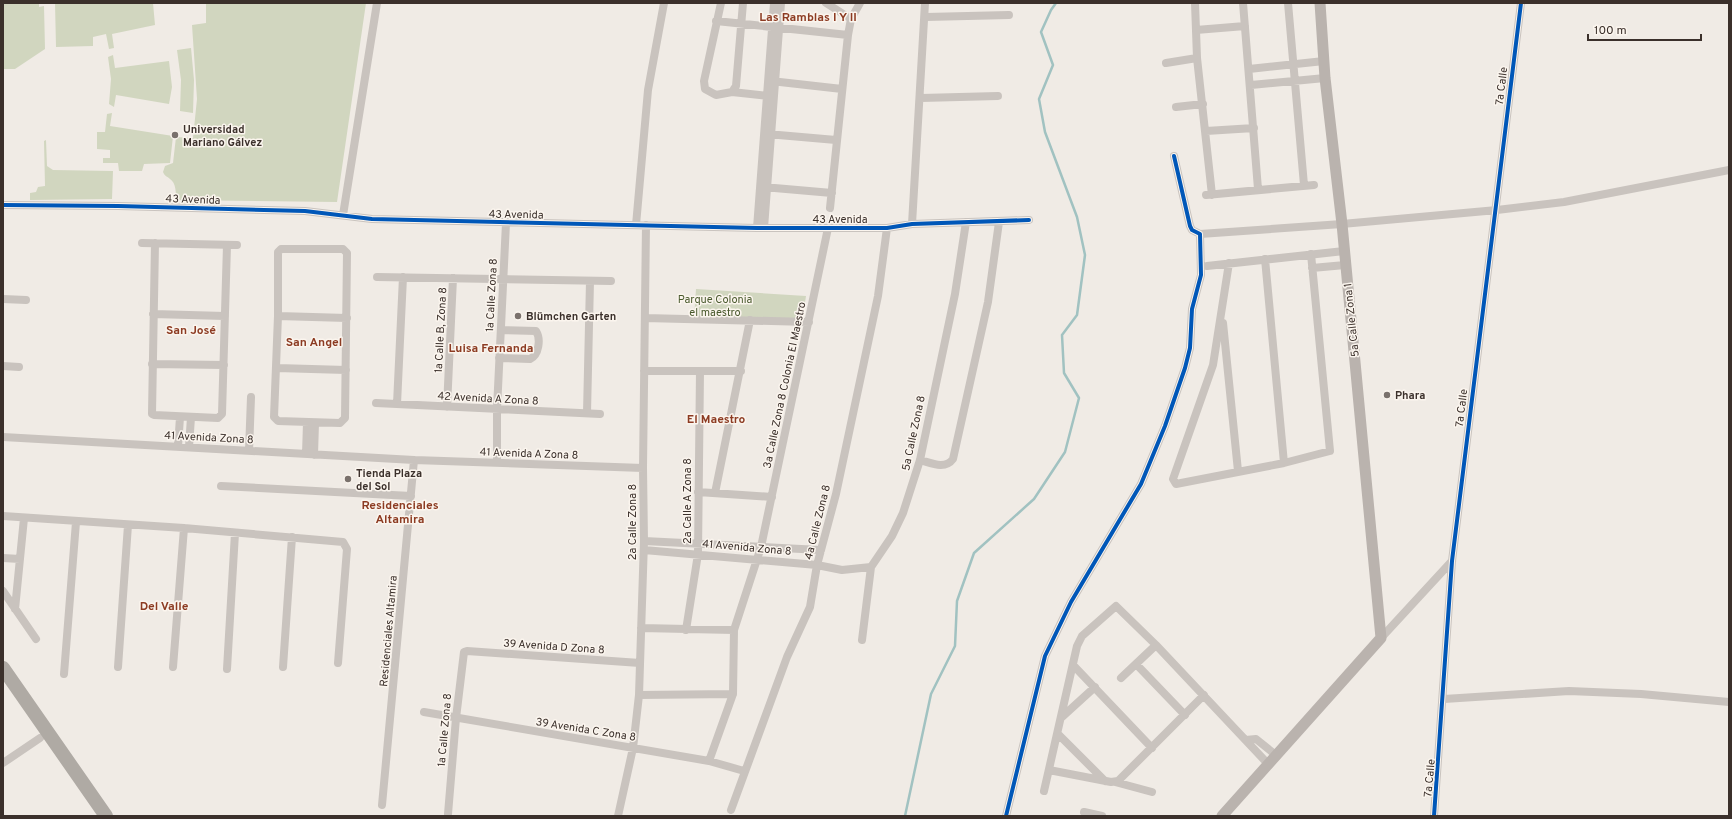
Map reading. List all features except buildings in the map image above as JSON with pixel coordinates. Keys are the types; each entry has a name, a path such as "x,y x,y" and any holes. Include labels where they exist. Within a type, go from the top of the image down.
{"highway":[{"path":"3,668 106,816"},
{"path":"3,683 96,816"}],"street":[{"path":"343,214 377,3"},
{"path":"636,225 645,117 664,3"},
{"path":"721,3 704,81 705,89 716,95 732,92 768,96"},
{"path":"732,92 736,86 743,3"},
{"path":"774,3 776,28"},
{"path":"761,228 776,28 781,3"},
{"path":"826,3 851,18"},
{"path":"830,208 848,35 851,18 860,3"},
{"path":"912,224 926,17 925,3"},
{"path":"1195,3 1197,58 1206,131 1209,195 1258,189 1314,185"},
{"path":"1243,3 1258,189"},
{"path":"1288,3 1304,186"},
{"name":"5a Calle Zona 1","path":"1320,3 1325,78 1342,224 1381,638"},
{"name":"7a Calle","path":"1434,816 1444,699 1452,561 1476,362 1497,210 1521,3"},
{"path":"926,17 1009,15"},
{"path":"716,21 848,35"},
{"path":"1196,30 1245,26"},
{"path":"1166,63 1197,58"},
{"path":"1249,69 1324,61"},
{"path":"1250,85 1325,78"},
{"path":"772,81 842,89"},
{"path":"769,134 768,96 772,81"},
{"path":"921,98 998,96"},
{"path":"1176,107 1203,104"},
{"path":"1206,131 1254,128"},
{"path":"769,134 836,140"},
{"path":"1174,156 1190,226 1192,230 1200,234 1342,224 1497,210 1564,202 1729,170"},
{"path":"764,187 832,193"},
{"name":"43 Avenida","path":"3,205 134,206 305,211 343,214 372,219 761,228 887,228 912,224 1029,220"},
{"name":"5a Calle Zona 8","path":"862,640 871,567 892,536 903,513 920,460 955,294 966,222"},
{"path":"920,460 940,466 948,464 953,459 988,302 1000,222"},
{"name":"1a Calle Zona 8","path":"497,463 497,410 506,223"},
{"name":"2a Calle Zona 8","path":"618,816 633,748 639,695 644,545 643,468 646,225"},
{"name":"3a Calle Zona 8 Colonia El Maestro","path":"709,761 733,694 734,630 761,547 828,228"},
{"name":"4a Calle Zona 8","path":"731,810 787,657 810,607 817,565 836,494 878,296 887,228"},
{"path":"1006,816 1045,656 1071,602 1141,484 1165,426 1183,375 1190,348 1192,309 1201,275 1200,234"},
{"path":"142,243 237,245"},
{"path":"155,243 152,414 190,417 220,417 222,414 227,245"},
{"path":"343,249 347,253 347,318 345,418 343,421 340,423 311,423 278,421 274,417 278,316 278,250 343,249"},
{"path":"1207,266 1344,251"},
{"path":"1324,253 1324,267"},
{"path":"1229,263 1213,365 1173,479 1176,484 1284,463 1330,451 1311,254"},
{"path":"1265,259 1284,463"},
{"path":"1312,268 1345,265"},
{"path":"377,277 611,281"},
{"path":"396,404 403,277"},
{"name":"1a Calle B, Zona 8","path":"447,407 453,278"},
{"path":"587,413 590,281"},
{"path":"3,299 26,300"},
{"path":"153,314 225,316"},
{"path":"1222,314 1238,471"},
{"path":"278,316 347,318"},
{"path":"645,318 808,322"},
{"path":"715,493 741,371 750,320"},
{"path":"499,358 530,359 534,357 538,351 538,335 536,331 501,330"},
{"path":"152,364 224,365"},
{"path":"3,366 19,367"},
{"path":"276,368 346,370"},
{"path":"644,371 741,371"},
{"name":"2a Calle A Zona 8","path":"686,630 698,554 700,371"},
{"path":"249,451 251,397"},
{"name":"42 Avenida A Zona 8","path":"376,403 600,414"},
{"path":"178,447 180,416"},
{"path":"189,447 190,417"},
{"path":"310,454 311,423"},
{"name":"41 Avenida Zona 8","path":"3,437 414,460"},
{"name":"41 Avenida A Zona 8","path":"414,460 643,468"},
{"name":"Residenciales Altamira","path":"382,805 414,460"},
{"path":"221,486 411,496"},
{"path":"698,492 772,497"},
{"path":"3,516 184,528 340,542 346,545 338,663"},
{"path":"16,609 24,518"},
{"path":"64,674 76,522"},
{"path":"118,667 128,525"},
{"path":"172,667 184,528"},
{"path":"227,669 235,533"},
{"path":"283,667 292,537"},
{"name":"41 Avenida Zona 8","path":"644,545 698,543 821,550"},
{"name":"41 Avenida Zona 8","path":"644,545 698,554 817,565 842,570 871,567"},
{"path":"3,558 20,559"},
{"path":"1222,816 1452,561"},
{"path":"3,591 36,639"},
{"path":"1044,791 1078,646 1082,636 1116,606 1156,645 1269,765"},
{"path":"641,628 734,630"},
{"path":"1121,678 1156,645"},
{"name":"1a Calle Zona 8","path":"448,814 462,655 467,651"},
{"name":"39 Avenida D Zona 8","path":"467,651 640,663"},
{"path":"1073,664 1152,748"},
{"path":"1136,664 1185,715"},
{"path":"1062,717 1095,687"},
{"path":"1444,699 1569,691 1640,694 1729,702"},
{"path":"639,695 733,694"},
{"path":"1115,782 1120,780 1204,695"},
{"name":"39 Avenida C Zona 8","path":"424,712 709,761 744,771"},
{"path":"1058,734 1105,782"},
{"path":"3,763 40,738"},
{"path":"1246,740 1256,739 1277,756"},
{"path":"1049,770 1105,782 1115,782 1152,792"},
{"path":"1084,812 1098,816"}],"green space":[{"path":"3,3 39,3 39,7 44,6 45,49 15,69 3,69"},
{"path":"55,3 153,3 155,25 112,34 114,48 109,49 106,34 93,37 93,46 56,47"},
{"path":"206,3 366,3 337,202 176,200 175,185 165,176 163,172 165,166 173,163 176,137 193,138 197,99 192,25 206,23"},
{"path":"191,48 194,80 193,113 180,111 181,80 177,50"},
{"path":"113,55 115,68 169,61 172,87 169,104 116,95 114,107 109,104 111,79 108,57"},
{"path":"112,113 110,126 173,136 170,163 144,164 142,171 119,171 118,163 103,163 103,158 110,158 110,150 97,149 97,132 105,132 107,114"},
{"path":"46,140 47,166 53,170 113,171 112,199 30,200 30,193 36,192 38,187 45,186 44,141"},
{"name":"Parque Colonia el maestro","path":"696,289 806,296 802,322 694,319"}],"waterway":[{"path":"905,816 931,694 955,646 957,601 974,553 1034,499 1065,452 1079,398 1064,373 1062,335 1077,315 1085,255 1077,217 1045,132 1039,99 1053,65 1041,32 1051,10 1056,3"}],"cycle path":[{"path":"1434,816 1452,561 1521,3"},
{"path":"1006,816 1045,656 1071,602 1141,484 1165,426 1185,368 1190,348 1192,309 1201,275 1200,234 1192,230 1190,226 1174,156"},
{"path":"3,205 118,206 305,211 372,219 757,228 887,228 912,224 1029,220"}],"place":[{"name":"Universidad Mariano Gálvez","path":"175,135"},
{"name":"Blümchen Garten","path":"518,316"},
{"name":"Phara","path":"1387,395"},
{"name":"Tienda Plaza del Sol","path":"348,479"}],"district":[{"name":"Las Ramblas I Y II","path":"808,17"},
{"name":"San José","path":"191,330"},
{"name":"San Angel","path":"314,342"},
{"name":"Luisa Fernanda","path":"491,348"},
{"name":"El Maestro","path":"716,419"},
{"name":"Residenciales Altamira","path":"400,512"},
{"name":"Del Valle","path":"164,606"}]}
